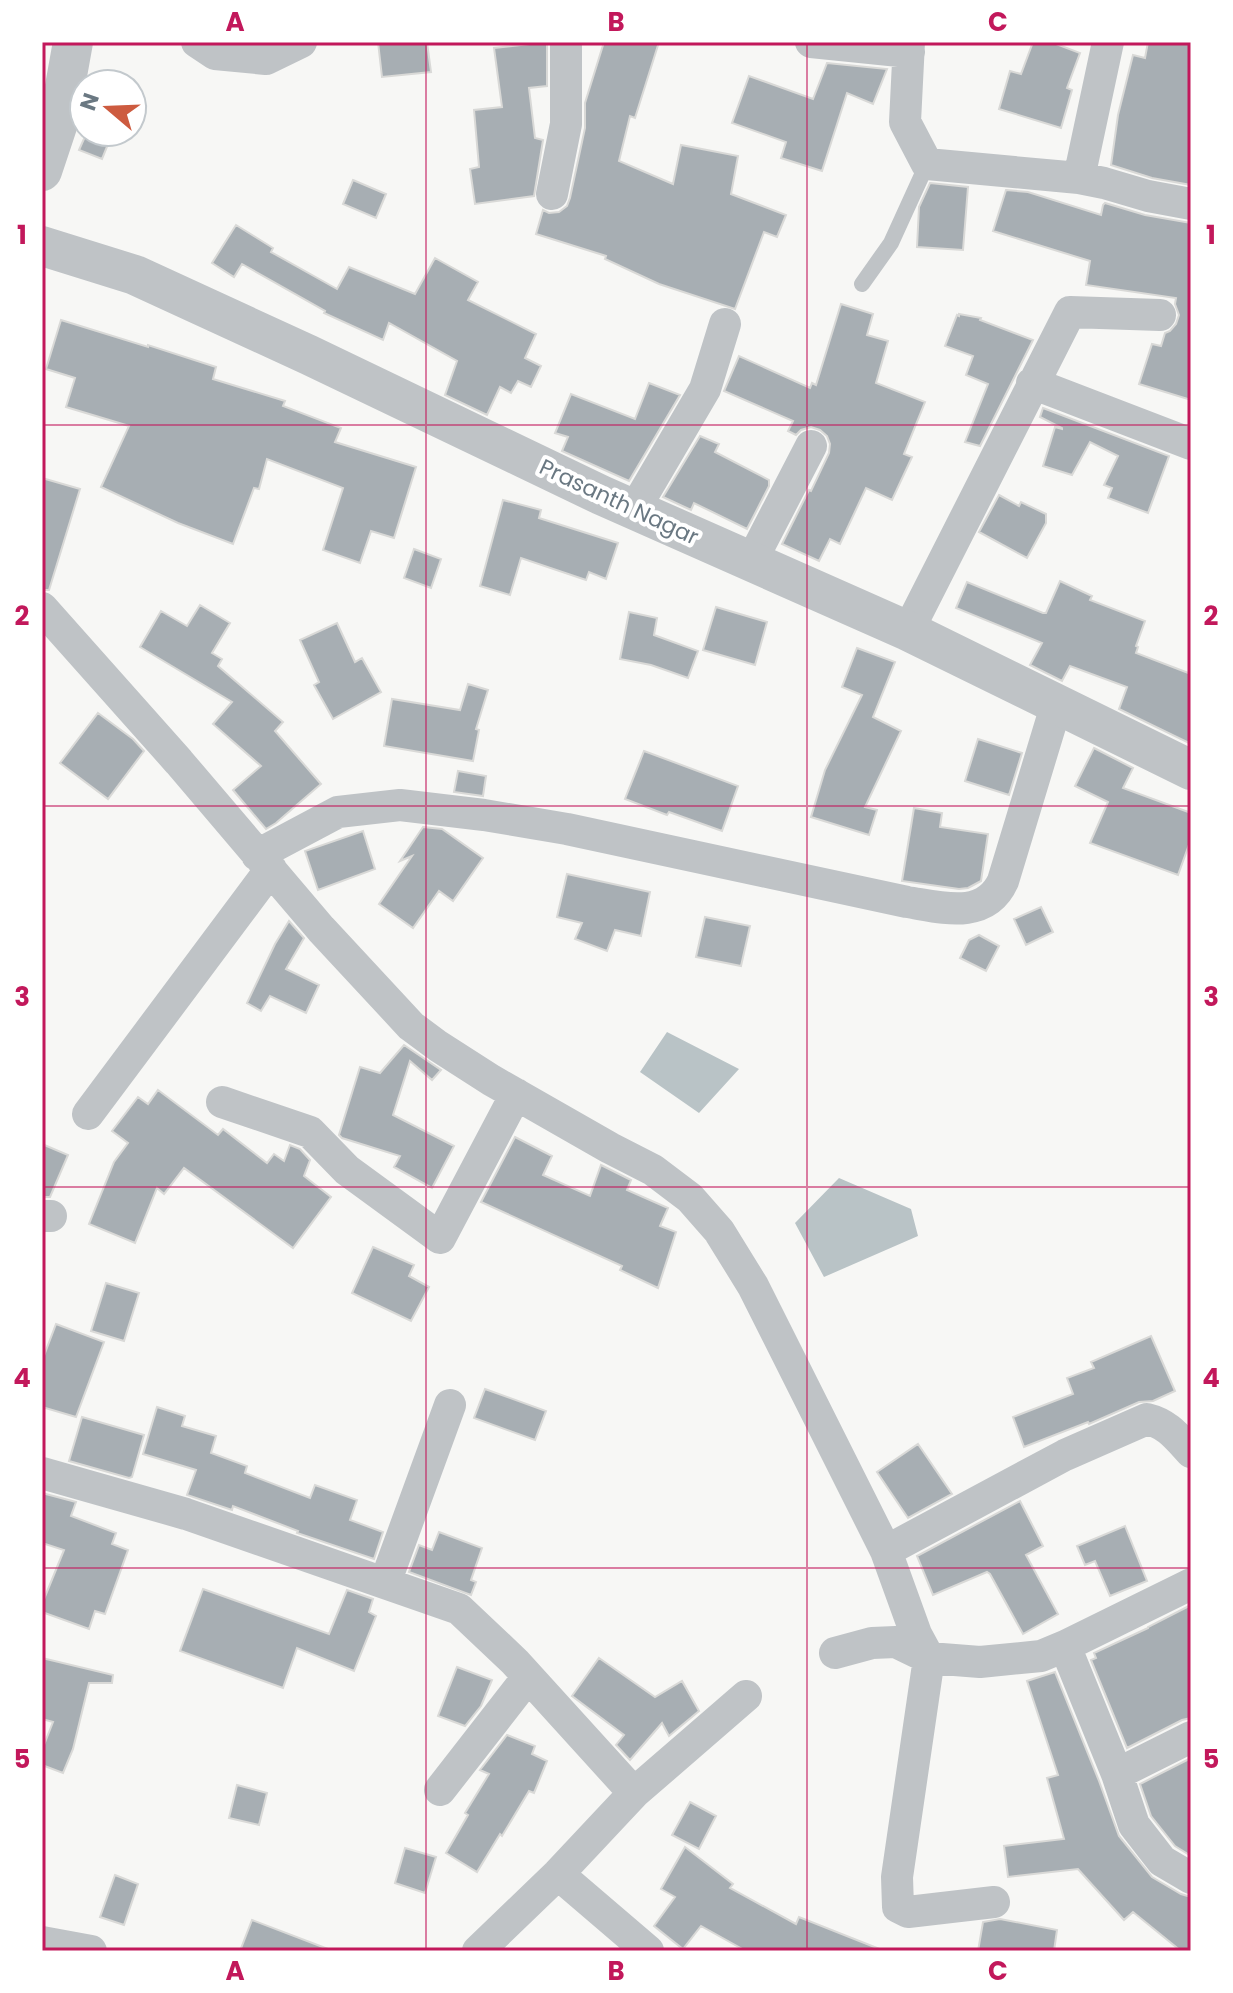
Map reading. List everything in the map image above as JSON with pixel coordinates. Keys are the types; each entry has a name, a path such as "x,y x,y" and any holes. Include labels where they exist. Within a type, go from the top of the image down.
{"street":[{"path":"42,171 59,120 73,42"},
{"path":"197,42 215,54 266,59 301,42"},
{"path":"552,194 566,124 566,42"},
{"path":"811,42 909,47 905,122 927,164 1079,178 1191,204"},
{"path":"1079,178 1108,42"},
{"name":"Prasanth Nagar","path":"42,246 135,275 634,510 908,631 1191,770"},
{"path":"908,631 1070,312 1160,315"},
{"path":"634,510 705,389 725,324"},
{"path":"1032,383 1191,444"},
{"path":"751,562 811,446"},
{"path":"42,608 321,929 411,1026 516,1094 653,1170 690,1198 719,1231 753,1286 886,1551 916,1634 929,1658 897,1877 897,1904 908,1912 994,1902"},
{"path":"88,1114 264,862 338,812 400,805 484,815 567,829 907,902 955,909 976,906 991,899 1003,881 1057,703"},
{"path":"222,1102 310,1132 347,1170 440,1238 516,1094"},
{"path":"385,1583 450,1405"},
{"path":"886,1551 1065,1455 1147,1419 1170,1429 1191,1452"},
{"path":"42,1473 186,1514 459,1609 528,1677 634,1793"},
{"path":"835,1653 872,1643 896,1642 929,1658 980,1662 1041,1656 1191,1584"},
{"path":"1065,1646 1117,1774 1134,1825 1162,1861 1191,1878"},
{"path":"440,1790 528,1677"},
{"path":"478,1951 558,1874 634,1793 746,1696"},
{"path":"1117,1774 1191,1737"},
{"path":"558,1874 648,1951"},
{"path":"42,1942 91,1951"}],"lane":[{"path":"862,284 891,243 927,164"}],"shaded area":[{"path":"667,1032 739,1069 699,1113 640,1072"},
{"path":"839,1178 911,1209 918,1236 824,1277 795,1223"}],"building":[{"path":"378,42 427,42 431,72 382,77"},
{"path":"547,42 547,86 529,88 535,138 543,140 534,196 475,204 470,169 479,167 474,110 502,107 494,48"},
{"path":"604,42 659,42 635,118 630,116 619,161 673,184 681,145 738,156 731,194 786,215 777,237 764,232 735,309 659,284 605,259 606,256 536,234 543,210 559,212 567,206 570,198 585,128 585,103"},
{"path":"1033,42 1051,42 1080,53 1067,88 1072,90 1061,128 999,109 1010,71 1021,74"},
{"path":"1148,42 1191,42 1191,185 1152,178 1111,165 1118,115 1133,55 1145,58"},
{"path":"827,63 887,69 873,104 847,93 822,171 781,158 786,142 732,123 749,76 813,99"},
{"path":"80,148 106,148 102,159"},
{"path":"353,180 386,194 376,218 343,204"},
{"path":"930,183 968,187 963,250 917,247 919,207"},
{"path":"1006,190 1028,192 1101,215 1105,203 1145,215 1191,223 1191,400 1139,384 1152,344 1161,346 1165,333 1176,324 1179,315 1176,298 1086,285 1090,261 993,231"},
{"path":"236,225 273,248 271,252 337,289 349,267 415,294 435,258 478,282 468,300 536,334 525,358 541,366 531,387 518,381 511,393 500,387 487,415 445,395 457,361 389,323 383,340 324,313 242,264 234,277 212,263"},
{"path":"841,304 873,314 867,335 888,341 876,383 925,402 904,454 912,457 892,500 866,488 840,544 830,539 819,561 782,544 829,453 827,436 811,427 796,435 788,431 793,421 724,391 739,356 810,388 812,383 816,385"},
{"path":"959,314 981,318 1033,340 980,446 965,442 988,384 966,375 973,356 945,346"},
{"path":"61,320 216,367 213,379 285,401 283,406 341,428 335,442 416,467 394,538 371,531 360,563 323,550 343,488 267,459 259,489 254,488 233,544 178,523 101,487 129,426 66,407 75,378 46,369"},
{"path":"649,383 680,395 629,481 562,451 568,437 555,433 571,394 635,419"},
{"path":"1043,408 1169,456 1148,513 1108,498 1112,488 1104,485 1118,456 1090,442 1072,475 1043,466 1055,427 1062,428 1040,417"},
{"path":"700,436 719,444 715,452 769,480 769,486 747,529 694,503 691,510 663,497"},
{"path":"42,478 80,489 49,590 42,590"},
{"path":"999,495 1019,506 1021,502 1046,514 1046,523 1027,558 979,532"},
{"path":"503,500 541,510 539,518 618,543 606,579 589,572 586,580 521,558 510,595 480,586"},
{"path":"414,549 441,559 431,588 404,578"},
{"path":"1060,581 1092,596 1090,600 1145,621 1136,653 1191,674 1191,744 1119,709 1127,687 1070,666 1062,681 1030,665 1042,643 956,608 967,582 1046,613"},
{"path":"200,605 230,623 212,653 222,659 218,666 283,722 275,731 321,784 266,829 233,790 261,766 213,724 232,702 140,647 161,611 187,626"},
{"path":"716,607 767,622 755,665 703,650"},
{"path":"629,612 657,618 654,635 698,651 688,678 651,665 620,659"},
{"path":"337,623 355,662 362,658 381,692 333,719 314,685 319,682 300,640"},
{"path":"857,648 895,662 873,717 901,731 865,807 877,810 869,835 811,817 825,770 862,695 842,687"},
{"path":"468,684 488,690 476,729 479,730 473,761 384,746 392,699 460,710"},
{"path":"98,713 144,751 108,799 60,763"},
{"path":"978,739 1022,753 1009,795 965,781"},
{"path":"1094,748 1133,768 1123,788 1191,813 1191,839 1178,875 1090,843 1108,802 1075,786"},
{"path":"644,751 738,786 722,831 625,799"},
{"path":"458,771 486,776 483,796 454,792"},
{"path":"914,808 942,813 940,827 988,834 981,881 959,889 902,881"},
{"path":"423,827 442,829 483,858 453,901 439,891 413,928 379,904 412,856 400,861"},
{"path":"363,831 375,869 318,890 305,851"},
{"path":"567,874 650,892 641,936 615,930 607,951 575,939 582,923 557,917"},
{"path":"1041,907 1053,932 1026,945 1014,919"},
{"path":"705,917 750,926 741,966 696,957"},
{"path":"289,921 304,938 286,969 319,985 306,1013 270,996 261,1011 247,1003"},
{"path":"979,935 999,946 986,971 960,958 969,940"},
{"path":"404,1045 441,1070 432,1080 410,1061 393,1115 454,1146 432,1188 394,1167 400,1156 339,1135 360,1067 380,1073"},
{"path":"158,1090 218,1135 223,1129 267,1163 274,1154 284,1161 290,1145 300,1149 310,1160 304,1176 331,1197 293,1248 184,1168 164,1194 157,1188 135,1243 89,1224 114,1162 128,1143 112,1131 138,1097 148,1104"},
{"path":"515,1137 552,1156 543,1175 590,1196 601,1165 631,1180 627,1190 668,1208 660,1226 676,1232 658,1288 620,1270 622,1266 481,1202"},
{"path":"42,1144 68,1155 50,1197 42,1197"},
{"path":"373,1247 414,1265 409,1276 429,1287 411,1321 352,1293"},
{"path":"106,1283 139,1293 124,1341 91,1331"},
{"path":"56,1324 104,1342 76,1417 42,1407 42,1361"},
{"path":"1151,1336 1175,1391 1024,1447 1013,1417 1073,1394 1067,1378 1094,1368 1091,1362"},
{"path":"485,1389 546,1411 535,1440 474,1418"},
{"path":"157,1407 185,1416 182,1426 216,1436 211,1453 247,1466 245,1473 310,1498 315,1485 357,1500 350,1520 383,1532 374,1559 297,1533 233,1506 232,1510 187,1495 196,1470 143,1454"},
{"path":"82,1417 144,1435 132,1477 69,1461"},
{"path":"918,1444 952,1494 908,1518 877,1472"},
{"path":"42,1493 76,1502 71,1516 116,1533 112,1544 128,1550 105,1614 95,1611 89,1629 42,1612 42,1604 64,1550 42,1543"},
{"path":"1020,1501 1043,1546 1026,1555 1058,1614 1023,1634 990,1574 987,1572 933,1595 917,1556"},
{"path":"1125,1526 1147,1581 1110,1596 1095,1561 1085,1565 1077,1546"},
{"path":"439,1532 482,1548 471,1580 476,1582 471,1595 409,1572 419,1545 432,1550"},
{"path":"203,1589 329,1634 347,1590 373,1599 369,1612 376,1616 354,1671 297,1648 283,1688 180,1651"},
{"path":"1191,1605 1191,1718 1127,1748 1091,1660 1096,1658 1094,1653"},
{"path":"42,1658 113,1675 112,1683 89,1683 73,1749 63,1773 42,1765 42,1750 53,1722 42,1719"},
{"path":"599,1658 655,1697 682,1681 699,1711 669,1736 662,1723 630,1760 616,1745 624,1735 572,1696"},
{"path":"457,1667 492,1680 481,1706 465,1726 438,1716"},
{"path":"1055,1672 1119,1836 1152,1877 1191,1897 1191,1951 1181,1951 1133,1912 1124,1920 1078,1869 1008,1877 1004,1846 1064,1839 1047,1778 1058,1775 1027,1681"},
{"path":"507,1735 535,1746 532,1754 547,1761 534,1793 529,1791 477,1872 446,1853 468,1815 465,1813 489,1774 480,1770"},
{"path":"1191,1758 1191,1856 1175,1846 1151,1816 1140,1784"},
{"path":"237,1785 267,1793 259,1825 229,1818"},
{"path":"690,1802 716,1816 699,1849 672,1835"},
{"path":"685,1847 733,1884 730,1888 796,1924 799,1917 882,1951 746,1951 701,1926 683,1949 654,1926 675,1897 661,1889"},
{"path":"405,1848 436,1857 425,1893 395,1883"},
{"path":"115,1875 138,1884 124,1925 100,1917"},
{"path":"1000,1919 1057,1930 1054,1951 978,1951 983,1922"},
{"path":"252,1920 328,1949 328,1951 240,1951"}]}
